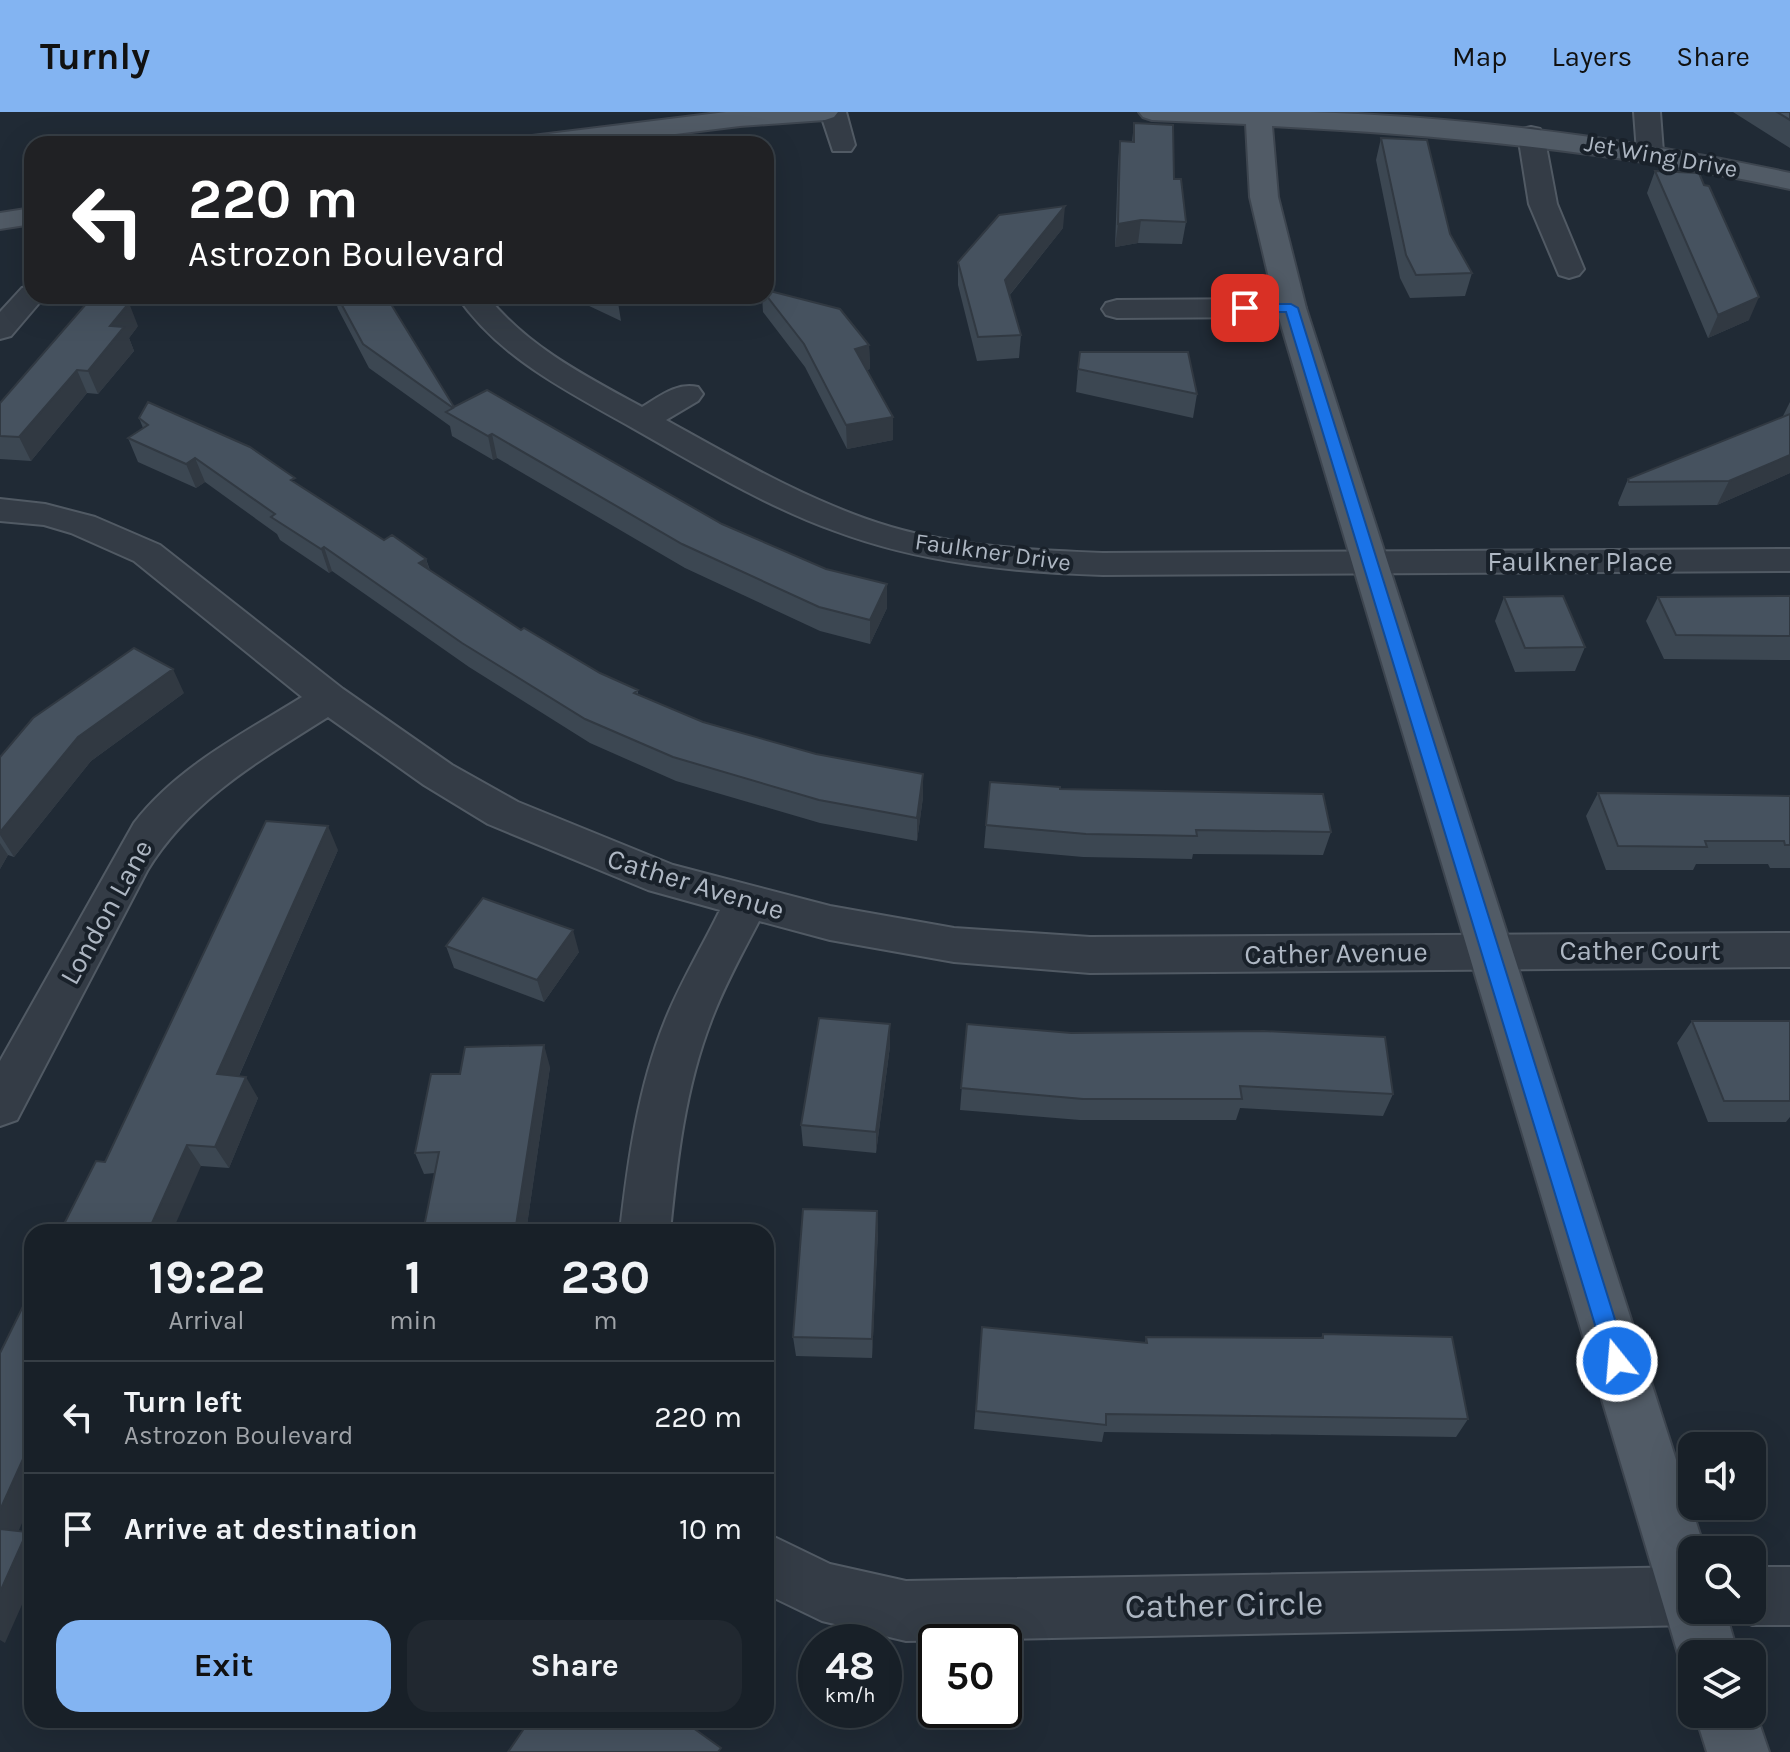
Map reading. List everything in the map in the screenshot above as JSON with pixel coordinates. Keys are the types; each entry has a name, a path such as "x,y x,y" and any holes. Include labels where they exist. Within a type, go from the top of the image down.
{"main road":[{"path":"597,136 825,112"},
{"name":"Jet Wing Drive","path":"1152,112 1409,119 1650,152 1790,181"},
{"path":"1258,114 1264,197 1291,308 1678,1556"},
{"path":"0,221 24,217"},
{"path":"1730,1728 1738,1752"}],"street":[{"path":"833,112 842,145"},
{"path":"1647,112 1650,152"},
{"path":"1531,135 1535,181 1542,210 1569,269"},
{"path":"0,330 24,303"},
{"name":"Faulkner Drive","path":"478,304 487,317 550,369 815,511 874,533 957,552 1034,563 1371,562"},
{"path":"1117,309 1291,308"},
{"path":"642,420 687,394"},
{"name":"Cather Avenue","path":"0,510 45,515 83,525 147,553 329,698 438,775 503,813 663,879 830,923 954,945 1090,955 1489,951"},
{"name":"Faulkner Place","path":"1371,562 1790,560"},
{"name":"London Lane","path":"0,1106 129,866 153,828 183,798 215,774 329,698"},
{"path":"646,1224 651,1163 666,1087 688,1022 746,902"},
{"name":"Cather Court","path":"1489,951 1790,950"},
{"name":"Cather Circle","path":"774,1566 822,1592 906,1611 1678,1601"},
{"path":"1766,1596 1790,1596"}],"building":[{"path":"1777,112 1790,112 1790,120"},
{"path":"1134,123 1173,125 1174,179 1181,179 1186,222 1141,220 1118,224 1120,141 1134,142"},
{"path":"1381,138 1427,140 1450,234 1472,273 1416,275 1406,255"},
{"path":"1655,171 1699,173 1704,185 1709,186 1759,297 1718,315"},
{"path":"1065,206 1005,280 1021,335 978,337 958,262 999,215"},
{"path":"774,292 840,309 869,345 855,349 893,417 846,425 804,344 773,304"},
{"path":"86,304 128,304 110,326 124,327 88,371 77,370 19,437 0,436 0,403"},
{"path":"341,304 391,304 454,407 487,390 722,524 826,569 887,584 870,620 819,607 682,544 492,434 488,436 446,412 453,408 363,344"},
{"path":"1080,352 1188,352 1197,394 1078,369"},
{"path":"148,402 250,447 295,478 291,480 384,540 392,535 426,559 419,563 521,630 524,628 600,673 638,690 634,693 703,722 816,754 923,774 917,818 819,800 673,757 585,719 462,643 324,547 321,549 271,517 275,514 195,458 186,464 128,438 148,425 139,418"},
{"path":"1790,414 1790,455 1729,481 1629,482 1628,479"},
{"path":"1563,596 1585,647 1525,648 1504,597"},
{"path":"1790,596 1790,636 1676,635 1658,597"},
{"path":"134,648 173,669 78,737 0,832 0,757 33,718"},
{"path":"990,782 1060,789 1323,794 1331,832 1196,830 1197,836 1086,834 986,825"},
{"path":"1598,793 1790,796 1790,845 1785,845 1784,841 1705,841 1707,847 1618,846"},
{"path":"266,821 328,826 217,1074 246,1077 215,1147 187,1145 152,1224 64,1224 96,1161 105,1162"},
{"path":"483,898 573,930 537,980 446,946"},
{"path":"819,1018 890,1024 876,1132 801,1125"},
{"path":"1692,1021 1790,1021 1790,1101 1724,1101"},
{"path":"967,1024 1071,1033 1264,1031 1385,1037 1393,1094 1240,1086 1242,1099 1083,1099 961,1088"},
{"path":"544,1045 516,1224 425,1224 439,1152 415,1153 431,1074 460,1074 465,1047"},
{"path":"803,1209 877,1211 872,1339 793,1337"},
{"path":"24,1304 24,1457 0,1510 0,1353"},
{"path":"982,1327 1147,1343 1146,1337 1323,1338 1323,1334 1452,1337 1468,1419 1106,1414 1106,1425 976,1411"},
{"path":"0,1529 24,1532 24,1539 0,1592"},
{"path":"522,1728 693,1728 721,1748 718,1752 508,1752"}],"route":[{"path":"1245,308 1291,308 1617,1361"}]}
